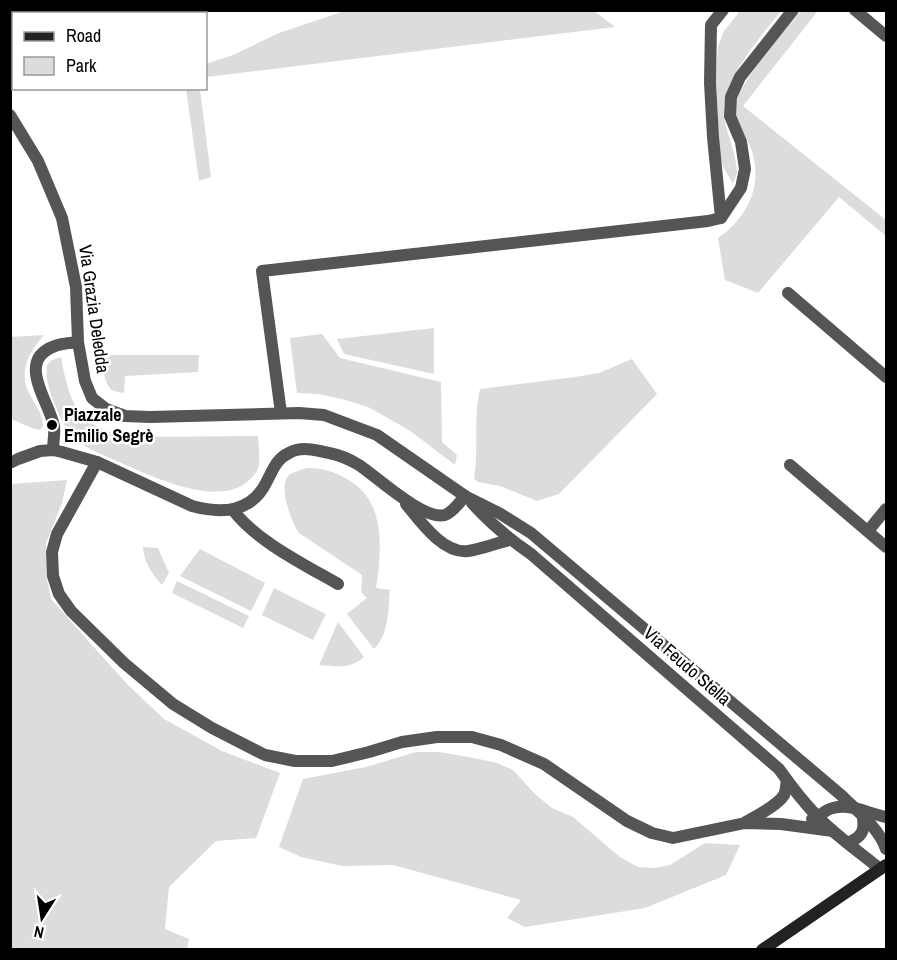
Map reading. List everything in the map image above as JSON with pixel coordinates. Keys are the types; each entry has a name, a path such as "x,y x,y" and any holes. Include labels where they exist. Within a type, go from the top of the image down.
{"street":[{"path":"721,218 710,83 711,25 723,10"},
{"path":"281,413 262,271 721,218 741,188 745,169 741,142 730,116 731,97 740,77 793,10"},
{"path":"855,10 886,36"},
{"name":"Via Grazia Deledda","path":"10,115 38,161 62,218 76,287 78,342 85,381 92,398 106,409 125,416 281,413"},
{"path":"788,293 886,377"},
{"path":"53,450 54,427 36,377 36,361 44,351 57,345 78,342"},
{"name":"Via Feudo Stella","path":"281,413 324,415 377,435 465,496 531,533 842,795 874,830 885,844 886,849"},
{"path":"10,463 40,452 53,450 97,462 192,506 208,510 233,510 255,499 266,484 275,464 289,452 309,449 334,454 358,464 400,496 432,515 446,514 465,496"},
{"path":"97,462 57,534 52,552 53,576 59,594 71,610 124,663 173,704 212,728 265,755 295,761 332,761 402,742 437,736 472,737 501,745 544,764 627,821 651,833 673,838 745,823 781,824 833,831"},
{"path":"790,465 886,547"},
{"path":"400,496 430,533 452,549 466,551 510,540"},
{"name":"Via Feudo Stella","path":"465,496 490,523 531,554 779,770 818,818 848,843 883,867"},
{"path":"868,531 886,509"},
{"path":"233,510 241,520 279,550 338,584"},
{"path":"745,823 783,797 787,780"},
{"path":"781,824 818,818 825,811 836,807 853,807 886,817"},
{"path":"848,843 857,839 862,832 863,818"},
{"path":"762,950 883,867"}],"green space":[{"path":"344,11 594,11 615,27 207,77 207,64 233,55 279,33"},
{"path":"740,11 781,11 742,62 728,92 724,107 725,121 737,171 733,184 722,165 719,147 716,79 718,46 724,31"},
{"path":"801,11 817,12 743,106 886,220 886,236 839,197 758,293 725,280 718,238 737,221 754,189 755,164 752,151 738,122 735,110 740,93 754,69"},
{"path":"186,90 200,90 211,177 199,181"},
{"path":"434,328 434,374 344,354 337,339"},
{"path":"322,334 340,358 441,382 442,442 457,455 455,465 409,430 368,407 318,394 297,393 290,338"},
{"path":"44,335 34,347 25,368 28,391 41,416 43,426 40,430 11,419 10,337"},
{"path":"102,355 199,355 198,372 125,376 124,393 114,391 108,385 104,375"},
{"path":"61,357 73,402 88,420 99,427 131,437 258,436 259,460 256,472 247,482 234,489 218,492 200,490 164,481 85,446 71,435 48,386 47,365 52,360"},
{"path":"632,359 657,394 559,494 537,501 500,486 478,482 474,479 480,389 599,373"},
{"path":"307,468 327,470 347,479 360,488 375,513 380,542 376,588 390,590 383,637 374,649 347,614 367,598 361,592 362,575 299,533 290,513 285,496 286,480 289,475"},
{"path":"67,480 62,503 46,543 47,579 51,599 126,683 164,719 222,751 280,773 256,838 216,841 169,887 165,929 189,939 187,949 11,949 11,484"},
{"path":"143,547 158,548 169,573 162,585 149,568"},
{"path":"200,549 265,583 251,611 180,576"},
{"path":"177,581 249,616 243,628 172,593"},
{"path":"274,588 326,614 313,640 262,615"},
{"path":"338,622 364,657 348,666 319,665"},
{"path":"416,752 440,752 474,758 497,763 513,770 535,794 552,808 573,817 620,857 638,867 655,868 670,865 705,843 740,845 726,875 645,908 525,927 507,918 521,900 393,865 342,866 301,857 279,847 303,779 366,767"}],"place":[{"name":"Piazzale Emilio Segrè","path":"52,425"}]}
